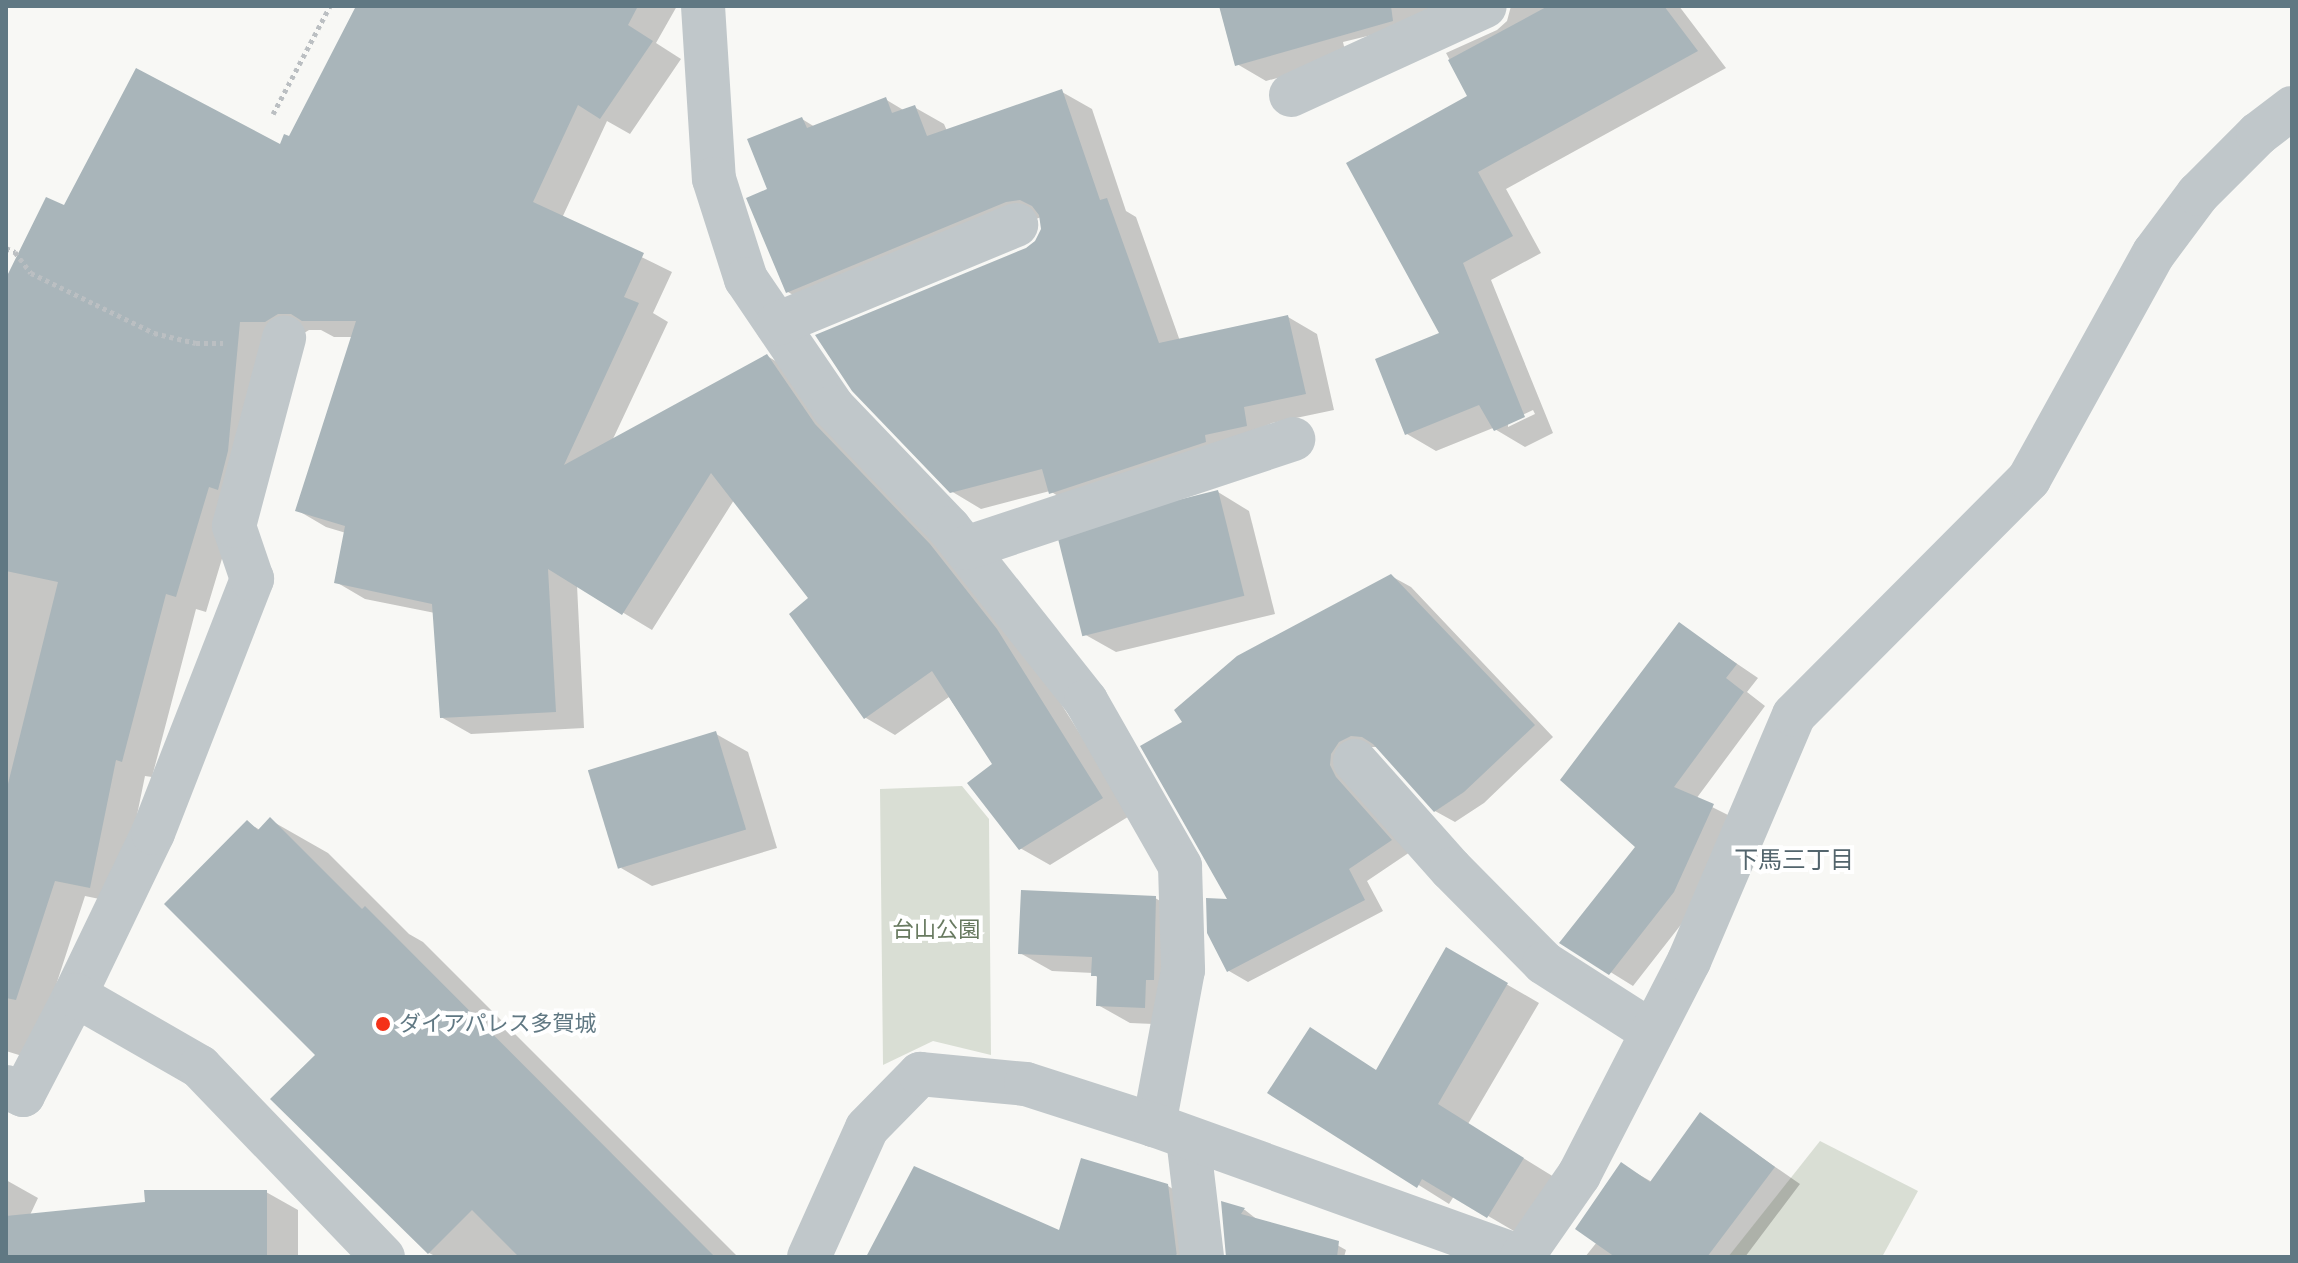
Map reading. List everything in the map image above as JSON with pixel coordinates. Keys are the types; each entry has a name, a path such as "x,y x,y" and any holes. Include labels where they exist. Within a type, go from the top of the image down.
{"street":[{"path":"703,6 714,179 746,279 833,407 966,548 1086,701 1180,866 1183,970 1171,1132 1202,1257"},
{"path":"1291,95 1485,6"},
{"path":"809,1257 867,1128 920,1074 1026,1084 1171,1132 1522,1257 1579,1175 1689,961 1794,715 2029,479 2154,253 2198,194 2258,134 2292,108"},
{"path":"777,324 1016,225"},
{"path":"6,1087 23,1095 75,995 153,833 252,579 234,526 284,338"},
{"path":"966,548 1293,439"},
{"path":"1355,761 1451,869 1544,963 1652,1032"},
{"path":"75,995 200,1067 383,1257"}],"path":[{"path":"273,114 330,6"},
{"path":"6,248 15,252 31,273 154,333 196,343"}],"green space":[{"name":"台山公園","path":"962,786 989,819 991,1055 933,1041 883,1065 880,789"},
{"path":"1820,1141 1918,1191 1882,1257 1728,1257"}],"building":[{"path":"356,6 638,6 628,25 653,41 600,119 578,105 533,202 644,253 624,297 639,303 564,465 767,354 815,424 930,544 997,629 1103,798 1019,850 967,783 992,764 932,671 864,719 789,614 808,598 711,473 622,615 548,569 556,712 440,718 432,604 334,583 345,526 295,511 356,321 302,321 291,314 278,314 265,322 240,322 228,451 218,490 209,487 176,597 166,594 122,762 116,760 90,888 55,881 16,1000 6,998 6,792 58,582 6,571 6,278 46,197 64,205 136,68 280,144 284,134 289,136"},
{"path":"1219,6 1391,6 1393,21 1235,66"},
{"path":"1548,6 1664,6 1698,51 1478,172 1513,236 1463,263 1525,417 1494,431 1479,405 1405,435 1375,359 1439,333 1346,163 1467,96 1448,60"},
{"path":"1062,89 1100,200 1107,198 1159,343 1288,315 1306,394 1244,407 1247,426 1205,435 1206,442 1049,494 1042,469 950,493 852,391 815,335 1026,248 1035,241 1041,229 1039,215 1032,206 1020,200 1006,202 786,293 746,198 767,189 747,139 802,117 807,128 886,97 892,113 915,105 927,136"},
{"path":"1218,490 1244,596 1082,636 1056,530"},
{"path":"1391,574 1535,725 1464,792 1434,812 1373,744 1362,737 1351,736 1339,742 1331,754 1330,765 1336,777 1392,840 1349,869 1365,900 1227,972 1207,933 1206,898 1227,899 1140,746 1182,722 1174,710 1237,656"},
{"path":"1679,622 1737,664 1726,678 1744,692 1674,787 1714,804 1674,892 1609,975 1559,943 1635,847 1560,780"},
{"path":"716,731 746,829 618,869 588,770"},
{"name":"ダイアパレス多賀城","path":"270,817 362,909 365,906 715,1257 519,1257 472,1210 428,1254 270,1099 315,1055 164,904 247,820 258,830"},
{"path":"1021,890 1156,896 1154,980 1146,980 1145,1008 1096,1006 1097,976 1091,976 1092,957 1018,954"},
{"path":"1446,947 1508,983 1438,1104 1524,1158 1487,1218 1422,1179 1417,1188 1267,1093 1310,1027 1376,1070"},
{"path":"1700,1112 1775,1167 1707,1257 1615,1257 1575,1229 1621,1162 1650,1182"},
{"path":"1081,1158 1168,1184 1177,1257 866,1257 914,1166 1059,1230"},
{"path":"144,1190 267,1190 267,1257 6,1257 6,1216 145,1202"},
{"path":"1221,1201 1245,1208 1241,1214 1339,1241 1337,1257 1226,1257"}],"place":[{"name":"ダイアパレス多賀城","path":"383,1024"}],"district":[{"name":"下馬三丁目","path":"1794,860"}]}
